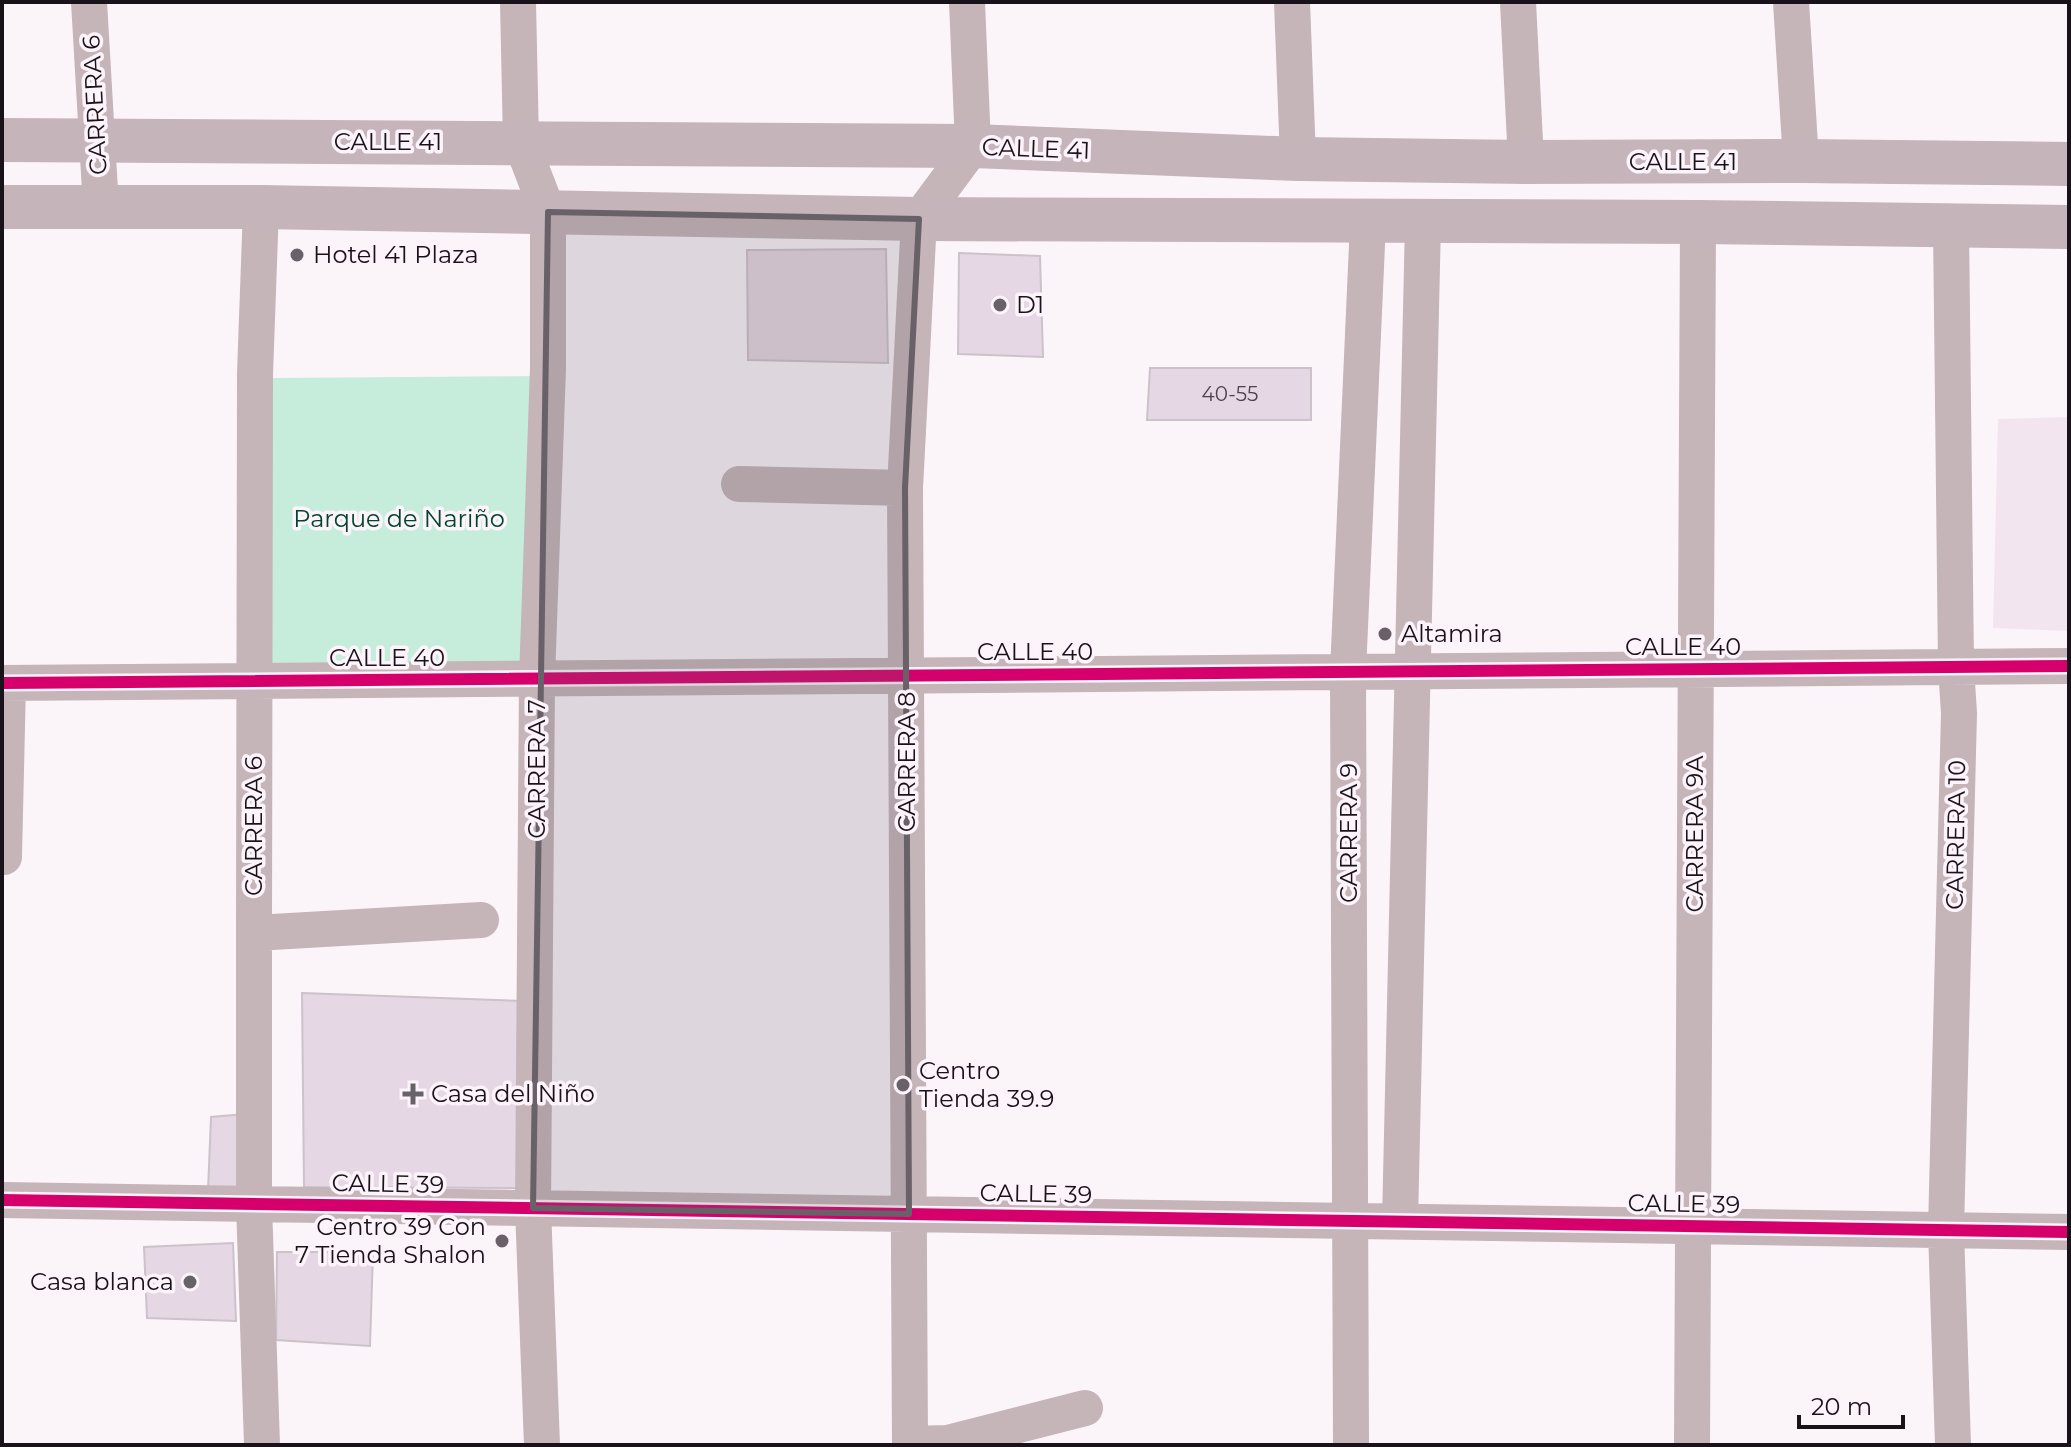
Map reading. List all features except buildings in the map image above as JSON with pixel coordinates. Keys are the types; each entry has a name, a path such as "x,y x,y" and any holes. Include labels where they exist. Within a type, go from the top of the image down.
{"main road":[{"name":"CALLE 41","path":"2,140 973,146 1298,159 2069,164"},
{"path":"2,207 261,207 919,219 1698,222 2069,227"}],"street":[{"name":"CARRERA 6","path":"89,2 101,208"},
{"name":"CARRERA 7","path":"518,2 521,142 548,212 548,368 537,679 533,1208 542,1445"},
{"path":"919,219 973,146 967,2"},
{"path":"1292,2 1298,159"},
{"path":"1518,2 1526,162"},
{"path":"1791,2 1801,161"},
{"name":"CARRERA 6","path":"261,207 255,374 254,1204 262,1445"},
{"name":"CARRERA 8","path":"910,1444 905,488 919,219"},
{"name":"CARRERA 9","path":"1351,1445 1348,672 1368,222"},
{"name":"CARRERA 9A","path":"1692,1445 1698,222"},
{"path":"1400,1221 1423,223"},
{"name":"CARRERA 10","path":"1951,225 1959,713 1946,1230 1953,1445"},
{"path":"739,484 905,488"},
{"name":"CALLE 40","path":"5,683 2069,666"},
{"path":"4,857 5,683"},
{"path":"254,933 481,920"},
{"name":"CALLE 39","path":"2,1200 2069,1232"},
{"path":"910,1444 948,1443 1085,1408"}],"highlighted area":[{"path":"548,212 919,219 905,488 909,1214 533,1208"}],"shaded area":[{"path":"2069,417 2069,631 1993,628 1998,419"}],"green space":[{"name":"Parque de Nariño","path":"539,376 528,666 262,673 268,378"}],"cycle path":[{"path":"2,683 2069,666"},
{"path":"2,1200 2069,1232"}],"place":[{"name":"Hotel 41 Plaza","path":"297,255"},
{"name":"D1","path":"1000,305"},
{"name":"Altamira","path":"1385,634"},
{"name":"Centro Tienda 39.9","path":"903,1085"},
{"name":"Casa del Niño","path":"413,1094"},
{"name":"Centro 39 Con 7 Tienda Shalon","path":"502,1241"},
{"name":"Casa blanca","path":"190,1282"}]}
